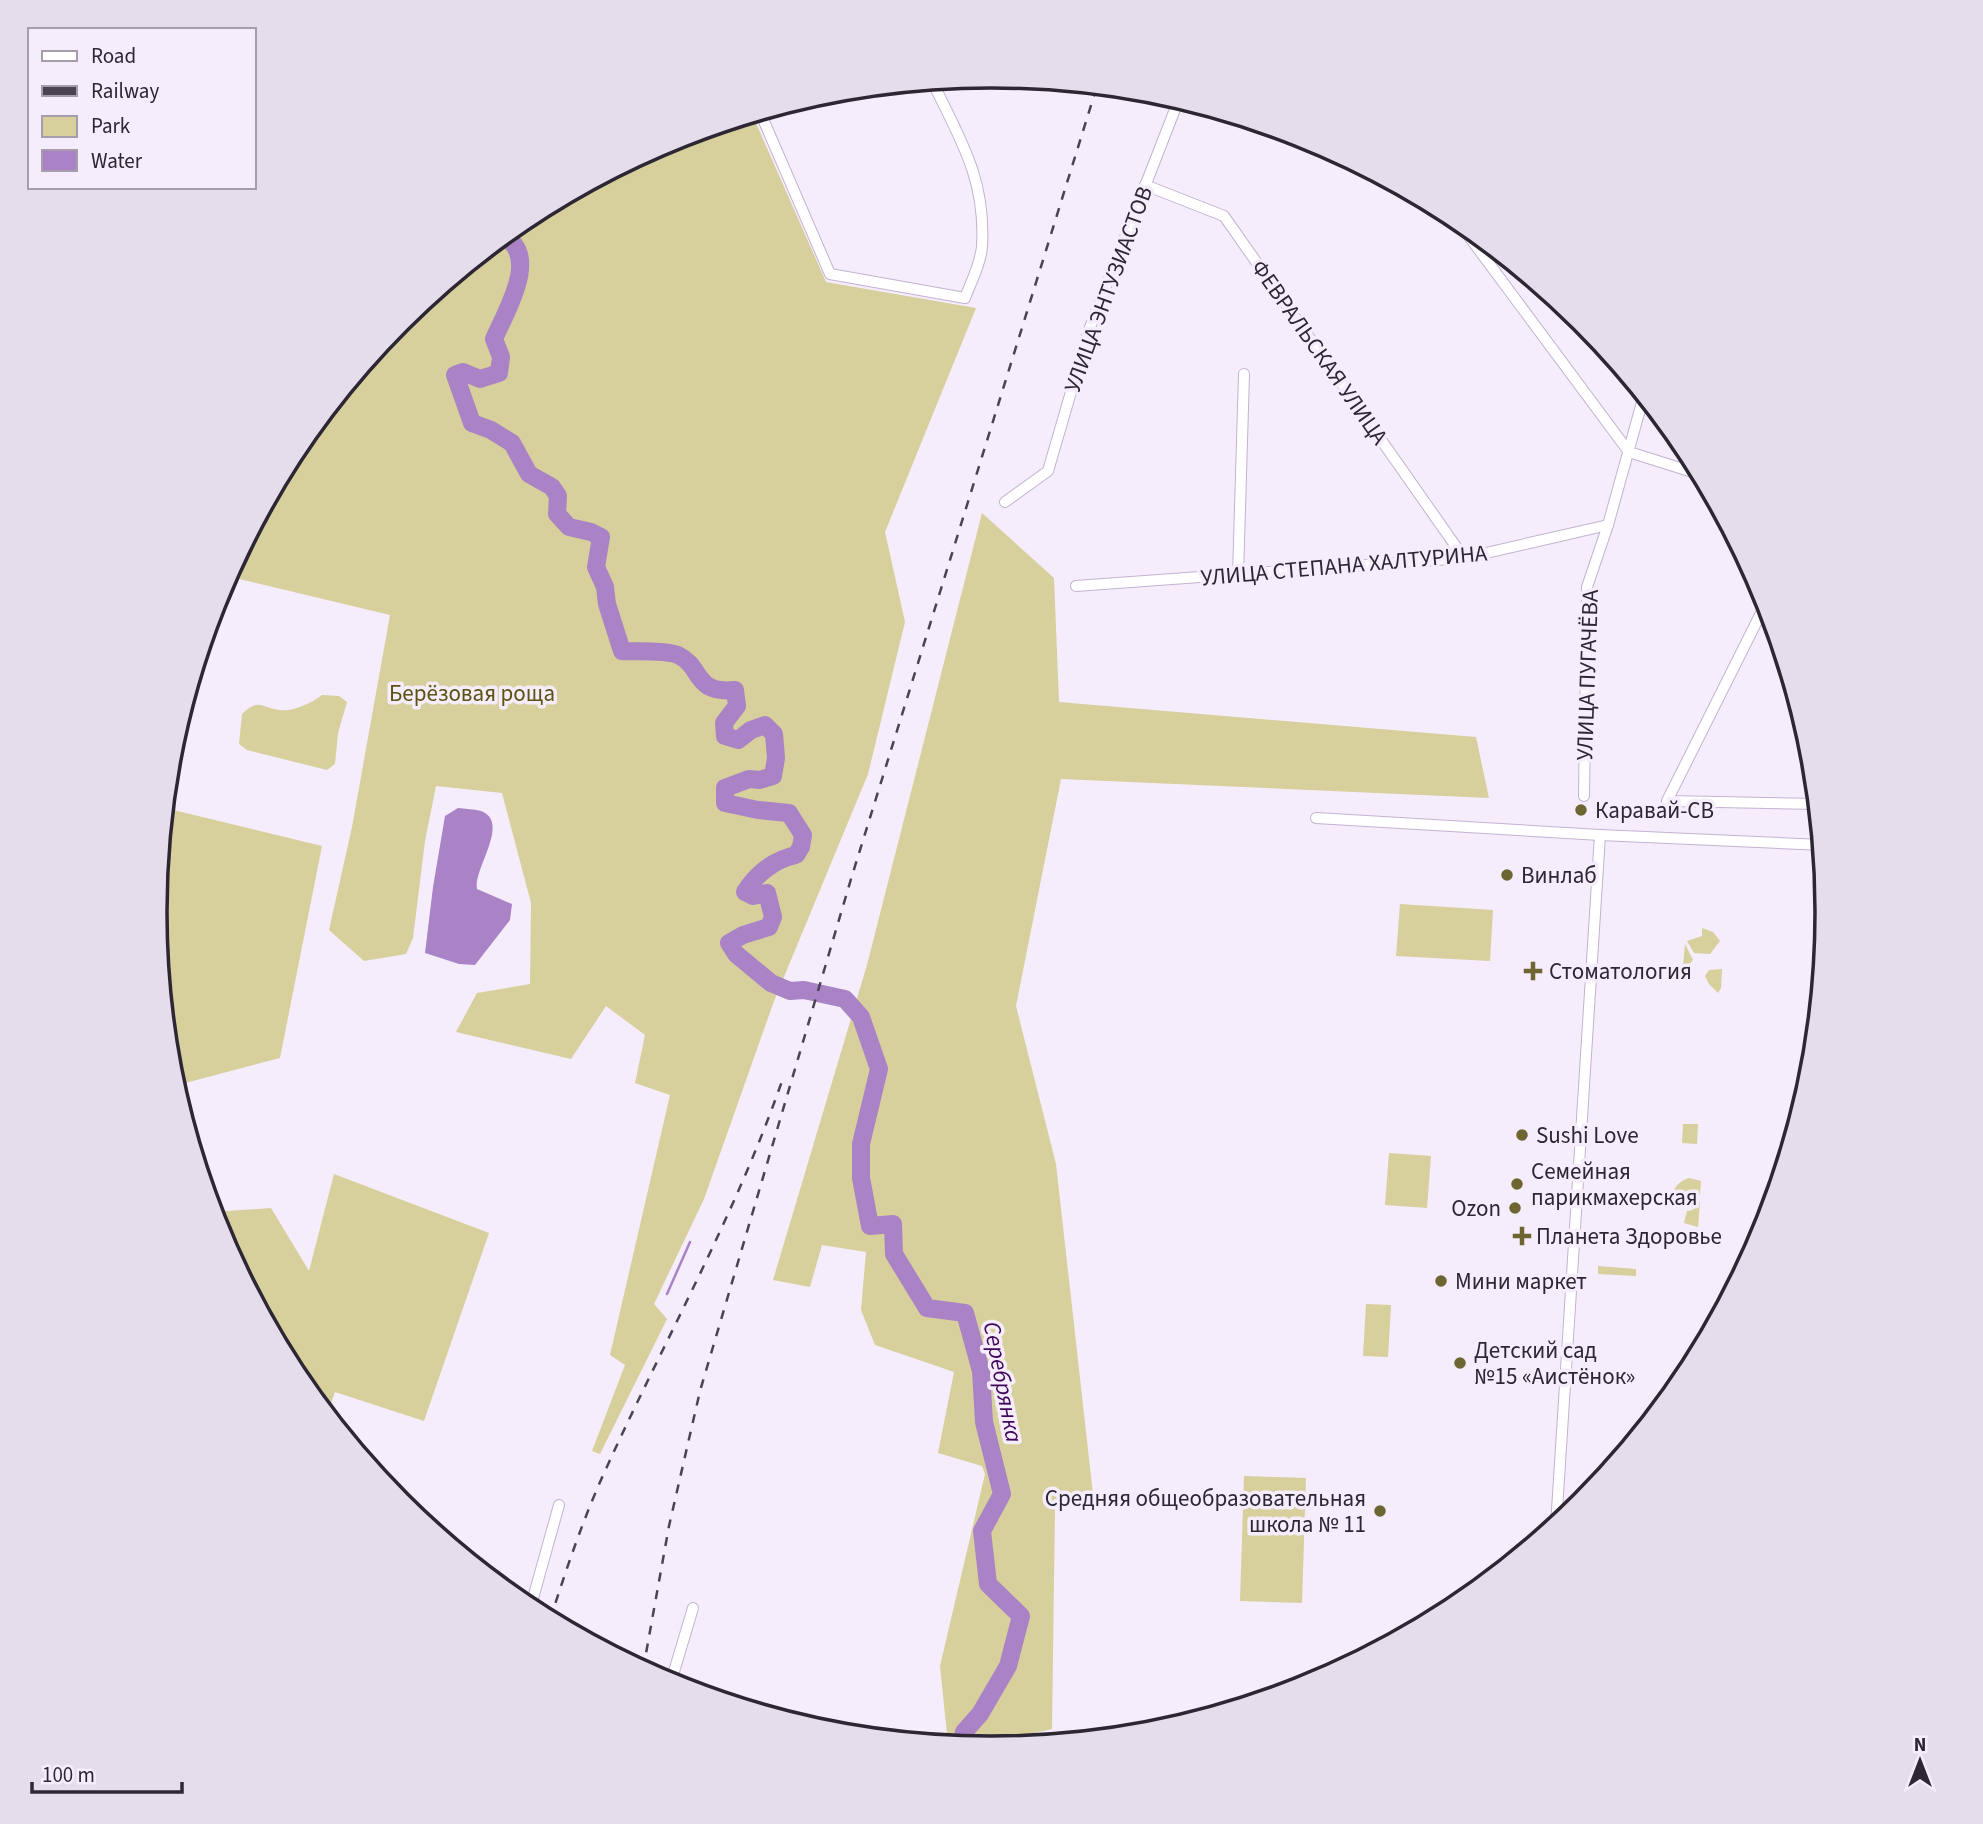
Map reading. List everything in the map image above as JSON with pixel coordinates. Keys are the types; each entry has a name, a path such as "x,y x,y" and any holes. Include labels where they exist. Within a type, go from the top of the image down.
{"street":[{"path":"764,120 830,274 965,298 982,248 979,193 970,158 936,89"},
{"name":"УЛИЦА ЭНТУЗИАСТОВ","path":"1005,502 1048,471 1089,330 1175,109"},
{"name":"ФЕВРАЛЬСКАЯ УЛИЦА","path":"1145,185 1224,216 1464,558"},
{"path":"1475,245 1629,452 1687,470"},
{"path":"1238,576 1244,374"},
{"name":"УЛИЦА ПУГАЧЁВА","path":"1584,796 1587,587 1608,525 1641,405"},
{"name":"УЛИЦА СТЕПАНА ХАЛТУРИНА","path":"1076,586 1464,558 1608,525"},
{"path":"1760,616 1667,802 1809,804"},
{"path":"1316,818 1813,845"},
{"path":"1557,1512 1600,835"},
{"path":"533,1598 559,1504"},
{"path":"674,1673 693,1608"}],"green space":[{"name":"Берёзовая роща","path":"756,122 826,282 976,308 885,532 905,622 868,774 774,1001 704,1199 654,1304 667,1319 600,1454 592,1451 625,1365 610,1355 670,1095 635,1083 645,1035 606,1006 571,1059 456,1032 477,993 530,984 531,903 502,793 436,786 425,841 413,938 406,954 364,961 329,930 352,827 390,615 238,579 277,500 306,454 337,410 372,368 408,329 448,292 533,226 579,198 676,150"},
{"path":"982,513 1054,578 1059,702 1476,737 1489,798 1061,779 1016,1006 1056,1164 1094,1503 1062,1503 1055,1508 1052,1729 1023,1735 947,1735 940,1666 985,1474 982,1466 938,1453 954,1372 875,1345 861,1310 866,1252 822,1245 810,1287 773,1280 867,965"},
{"path":"322,695 339,696 347,702 338,733 335,764 327,770 247,750 239,744 242,714 252,706 290,710 308,704"},
{"path":"173,810 322,846 280,1058 185,1083 174,1020 169,966 167,912"},
{"path":"1400,904 1493,910 1490,961 1396,956"},
{"path":"1702,928 1713,932 1720,941 1710,954 1694,953 1687,941 1702,936"},
{"path":"1685,944 1693,960 1689,965 1690,972 1682,976"},
{"path":"1722,969 1721,988 1718,993 1705,976 1709,970"},
{"path":"1683,1124 1698,1124 1697,1144 1682,1143"},
{"path":"1389,1153 1431,1156 1427,1208 1385,1205"},
{"path":"334,1174 489,1233 424,1421 335,1392 331,1405 277,1324 252,1277 224,1211 271,1208 309,1271"},
{"path":"1689,1178 1701,1181 1700,1194 1683,1192 1678,1198 1677,1208 1671,1199 1673,1192 1679,1183"},
{"path":"1698,1202 1698,1227 1684,1223 1687,1211 1693,1210"},
{"path":"1598,1266 1636,1269 1636,1276 1598,1274"},
{"path":"1366,1304 1391,1305 1388,1357 1363,1356"},
{"path":"1244,1476 1306,1478 1302,1603 1240,1601"}],"water":[{"path":"458,808 481,811 489,817 492,825 492,835 477,880 477,889 512,904 510,920 475,965 459,964 425,953 445,816"}],"waterway":[{"name":"Серебрянка","path":"511,242 519,256 520,270 512,299 494,339 501,357 499,373 480,379 463,372 455,375 472,423 491,430 512,443 529,474 552,487 558,496 557,514 569,527 601,537 596,567 605,587 607,604 622,651 673,653 686,660 705,684 712,688 735,690 737,706 724,723 725,736 738,740 751,730 765,725 774,734 776,758 773,776 760,780 749,779 725,788 725,803 789,813 803,835 801,847 796,855 767,868 745,892 753,896 767,893 773,917 769,927 743,935 729,943 736,954 771,983 790,991 804,990 845,999 861,1017 879,1069 861,1144 861,1178 870,1226 893,1224 894,1254 927,1308 965,1313 981,1371 984,1422 1002,1494 982,1531 988,1584 1021,1616 1008,1666 980,1714 963,1735"},
{"path":"667,1294 690,1242"}],"railway":[{"path":"645,1659 669,1526 700,1391 851,879 1094,94"},
{"path":"553,1610 597,1489 743,1181 782,1081"}],"place":[{"name":"Каравай-СВ","path":"1581,810"},
{"name":"Винлаб","path":"1507,875"},
{"name":"Стоматология","path":"1533,971"},
{"name":"Sushi Love","path":"1522,1135"},
{"name":"Семейная парикмахерская","path":"1517,1184"},
{"name":"Ozon","path":"1515,1208"},
{"name":"Планета Здоровье","path":"1522,1236"},
{"name":"Мини маркет","path":"1441,1281"},
{"name":"Детский сад №15 «Аистёнок»","path":"1460,1363"},
{"name":"Средняя общеобразовательная школа № 11","path":"1380,1511"}]}
